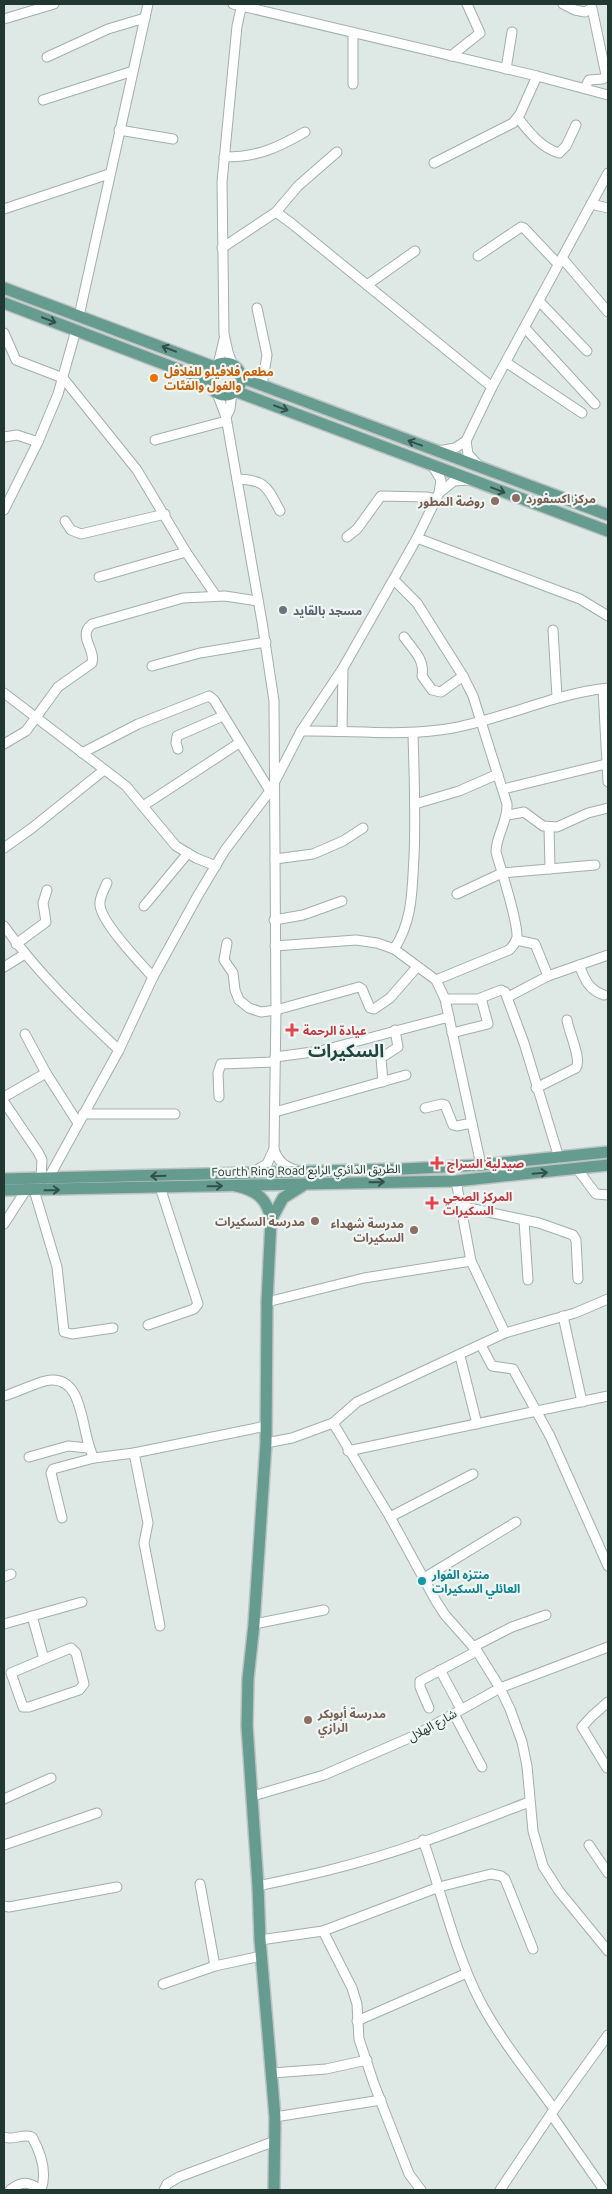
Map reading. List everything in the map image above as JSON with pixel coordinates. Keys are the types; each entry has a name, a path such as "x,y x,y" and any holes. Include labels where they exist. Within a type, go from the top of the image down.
{"main road":[{"path":"4,288 216,366"},
{"path":"4,306 76,330 209,382 217,393 224,395 234,392 432,464 608,532"},
{"path":"209,382 210,373 216,366 226,363 234,366 240,377 240,382 234,392"},
{"path":"240,377 608,515"},
{"name":"Fourth Ring Road الطريق الدائري الرابع","path":"4,1178 45,1179 303,1172 481,1165 608,1152"},
{"name":"Fourth Ring Road الطريق الدائري الرابع","path":"4,1190 456,1181 578,1170 608,1165"},
{"path":"271,1220 283,1198 295,1189 309,1184"},
{"path":"236,1186 251,1190 263,1198 270,1210 271,1220 267,1302 266,1443 254,1624 248,1679 247,1726 248,1760 253,1796 261,1956 275,2117 274,2190"}],"street":[{"path":"4,19 49,4"},
{"path":"79,316 148,4"},
{"path":"234,366 228,352 224,334 221,208 239,4 608,95"},
{"path":"451,56 480,34 467,4"},
{"path":"563,4 575,10 585,12 592,8 606,75 603,78 589,80 585,88"},
{"path":"47,58 108,30 145,18"},
{"path":"506,69 512,32"},
{"path":"352,33 353,84"},
{"path":"43,100 133,71"},
{"path":"434,163 508,126 518,118 537,76"},
{"path":"518,118 532,135 551,151 559,153 566,146 576,125"},
{"path":"119,130 172,139"},
{"path":"224,157 252,156 279,147 305,132"},
{"path":"222,248 276,212 298,186 337,152"},
{"path":"4,209 109,174"},
{"path":"438,451 455,448 466,441 492,387 507,363 608,174"},
{"path":"591,204 608,208"},
{"path":"276,212 492,387"},
{"path":"478,256 519,227 523,227 560,261 608,312"},
{"path":"368,285 415,250"},
{"path":"539,301 587,351"},
{"path":"257,308 267,355 262,385"},
{"path":"525,328 595,404"},
{"path":"4,510 38,442 63,378 76,330"},
{"path":"4,332 13,358 20,363 63,378 118,444 165,514 186,552 216,596"},
{"path":"216,366 224,334"},
{"path":"4,361 13,358"},
{"path":"507,363 582,413"},
{"path":"226,419 234,392"},
{"path":"217,393 226,419 266,642 274,701 276,761 272,788 276,1010 274,1149 284,1165 303,1172"},
{"path":"155,440 226,419"},
{"path":"4,437 17,435 38,442"},
{"path":"466,441 468,454 480,466"},
{"path":"45,1179 119,1050 153,977 216,866 245,822 272,788 301,731 344,668 417,538 437,496 441,480 432,464"},
{"path":"237,479 260,482 268,488 280,511"},
{"path":"347,537 358,529 381,496 437,496 454,481 473,480"},
{"path":"64,521 76,534 81,534 165,514"},
{"path":"417,538 580,599 608,616"},
{"path":"99,577 186,552"},
{"path":"394,580 417,603 464,676 473,696 507,804 508,815 496,844 496,852 517,934 516,940 509,950 436,980"},
{"path":"4,744 26,731 58,687 92,663 94,656 86,637 86,631 92,624 183,598 216,596 258,601"},
{"path":"553,630 557,696"},
{"path":"404,637 422,662 424,668 422,676 432,690 441,692 464,676"},
{"path":"152,666 200,653 266,642"},
{"path":"342,730 344,668"},
{"path":"301,731 342,730 413,733 455,728 557,696 606,689 606,764 608,782"},
{"path":"4,693 126,786 171,840 188,853 216,866"},
{"path":"82,753 114,735 205,696 212,697 239,743 272,788"},
{"path":"178,749 176,743 178,736 223,716"},
{"path":"394,949 401,938 410,908 415,804 413,733"},
{"path":"144,806 239,743"},
{"path":"502,789 606,764"},
{"path":"4,848 104,770"},
{"path":"415,804 459,791 498,774"},
{"path":"508,815 524,812 538,823 549,827 556,827 608,808"},
{"path":"549,827 550,869"},
{"path":"274,858 312,854 343,841 363,828"},
{"path":"144,906 188,853"},
{"path":"457,894 502,873 595,865"},
{"path":"107,883 100,902 100,909 110,926 153,977"},
{"path":"16,944 46,922 43,903 46,890"},
{"path":"274,920 303,915 342,901"},
{"path":"4,926 25,954 81,1014 119,1050"},
{"path":"275,946 356,940 377,943 394,949 436,980 445,1000 481,1165"},
{"path":"516,940 535,944 548,976"},
{"path":"227,943 224,960 233,973 235,990 239,1000 249,1008 261,1012 276,1010 359,987 362,989 370,1008 374,1008 390,998 417,967"},
{"path":"4,967 25,954"},
{"path":"508,997 548,976 608,955"},
{"path":"579,965 586,982 595,992 604,995"},
{"path":"445,1000 481,998 501,990 508,997 559,1158"},
{"path":"452,1033 488,1024 481,998"},
{"path":"220,1097 218,1072 221,1064 275,1060 320,1051 449,1017"},
{"path":"536,1088 578,1066 578,1058 568,1031 567,1020"},
{"path":"383,1082 380,1058 398,1046 395,1030"},
{"path":"25,1034 46,1074 78,1123"},
{"path":"4,1098 46,1074"},
{"path":"275,1112 406,1075"},
{"path":"4,1102 38,1152 42,1160 45,1179"},
{"path":"425,1108 442,1104 445,1105 453,1125 472,1123"},
{"path":"82,1114 175,1114"},
{"path":"250,1173 266,1164 274,1149"},
{"path":"578,1170 596,1194 608,1195"},
{"path":"456,1181 471,1262 505,1333"},
{"path":"148,1325 194,1309 198,1304 160,1187"},
{"path":"4,1224 30,1190"},
{"path":"30,1190 57,1266 64,1332 72,1334 113,1328"},
{"path":"460,1206 547,1226 575,1237 578,1279"},
{"path":"524,1221 528,1280"},
{"path":"267,1302 364,1278 471,1262"},
{"path":"266,1443 292,1438 333,1423 357,1402 460,1356 505,1333 562,1316 608,1299"},
{"path":"562,1316 582,1402"},
{"path":"481,1345 492,1366 513,1369 538,1412 608,1566"},
{"path":"460,1356 477,1424"},
{"path":"4,1396 46,1381 55,1381 72,1388 76,1396 88,1448 94,1458"},
{"path":"348,1451 608,1396"},
{"path":"333,1423 348,1451 390,1517 445,1615 475,1649 500,1688 522,1742 527,1766 533,1831 543,1866 560,1891 608,1951"},
{"path":"62,1518 51,1472 53,1469 94,1458 134,1453 266,1426"},
{"path":"29,1457 68,1446 88,1448"},
{"path":"134,1453 148,1523 144,1543 160,1626"},
{"path":"390,1517 473,1474"},
{"path":"424,1578 516,1522"},
{"path":"4,1624 82,1602"},
{"path":"254,1624 324,1610"},
{"path":"429,1708 420,1686 420,1681 512,1627 546,1615"},
{"path":"32,1616 44,1659"},
{"name":"شارع الهلال","path":"253,1796 324,1775 416,1735 500,1688 608,1647"},
{"path":"67,1648 74,1650 84,1680 82,1688 23,1708 8,1674 44,1659 67,1648"},
{"path":"440,1670 482,1767"},
{"path":"607,1768 582,1727 608,1702"},
{"path":"4,1799 51,1778"},
{"path":"258,1886 338,1868 529,1802"},
{"path":"4,1845 97,1813"},
{"path":"423,1840 468,1973 479,1999 604,2190"},
{"path":"589,1844 608,1873"},
{"path":"260,1940 323,1931 439,1888 491,1874 505,1879 533,1949"},
{"path":"200,1884 215,1966"},
{"path":"4,1906 9,1908 117,1888"},
{"path":"323,1931 352,1988 357,2004 359,2039 406,2168 420,2190"},
{"path":"163,1984 215,1966 261,1956"},
{"path":"357,2021 468,1973"},
{"path":"500,2190 608,2035"},
{"path":"272,2073 326,2069 367,2060"},
{"path":"275,2117 381,2100"},
{"path":"4,2137 14,2139 24,2135 32,2137 38,2147 44,2175 41,2190 27,2182 10,2190"},
{"path":"164,2190 167,2184 179,2177 275,2141"}],"place":[{"name":"مطعم فلافيلو للفلافل والفول والفتّات","path":"154,378"},
{"name":"مركز اكسفورد","path":"516,498"},
{"name":"روضة المطور","path":"495,501"},
{"name":"مسجد بالقايد","path":"283,610"},
{"name":"عيادة الرحمة","path":"292,1030"},
{"name":"صيدلية السراج","path":"437,1163"},
{"name":"المركز الصحي السكيرات","path":"432,1203"},
{"name":"مدرسة السكيرات","path":"315,1221"},
{"name":"مدرسة شهداء السكيرات","path":"414,1230"},
{"name":"منتزه الفوار العائلي السكيرات","path":"422,1581"},
{"name":"مدرسة أبوبكر الرازي","path":"308,1720"}],"district":[{"name":"السكيرات","path":"346,1050"}]}
